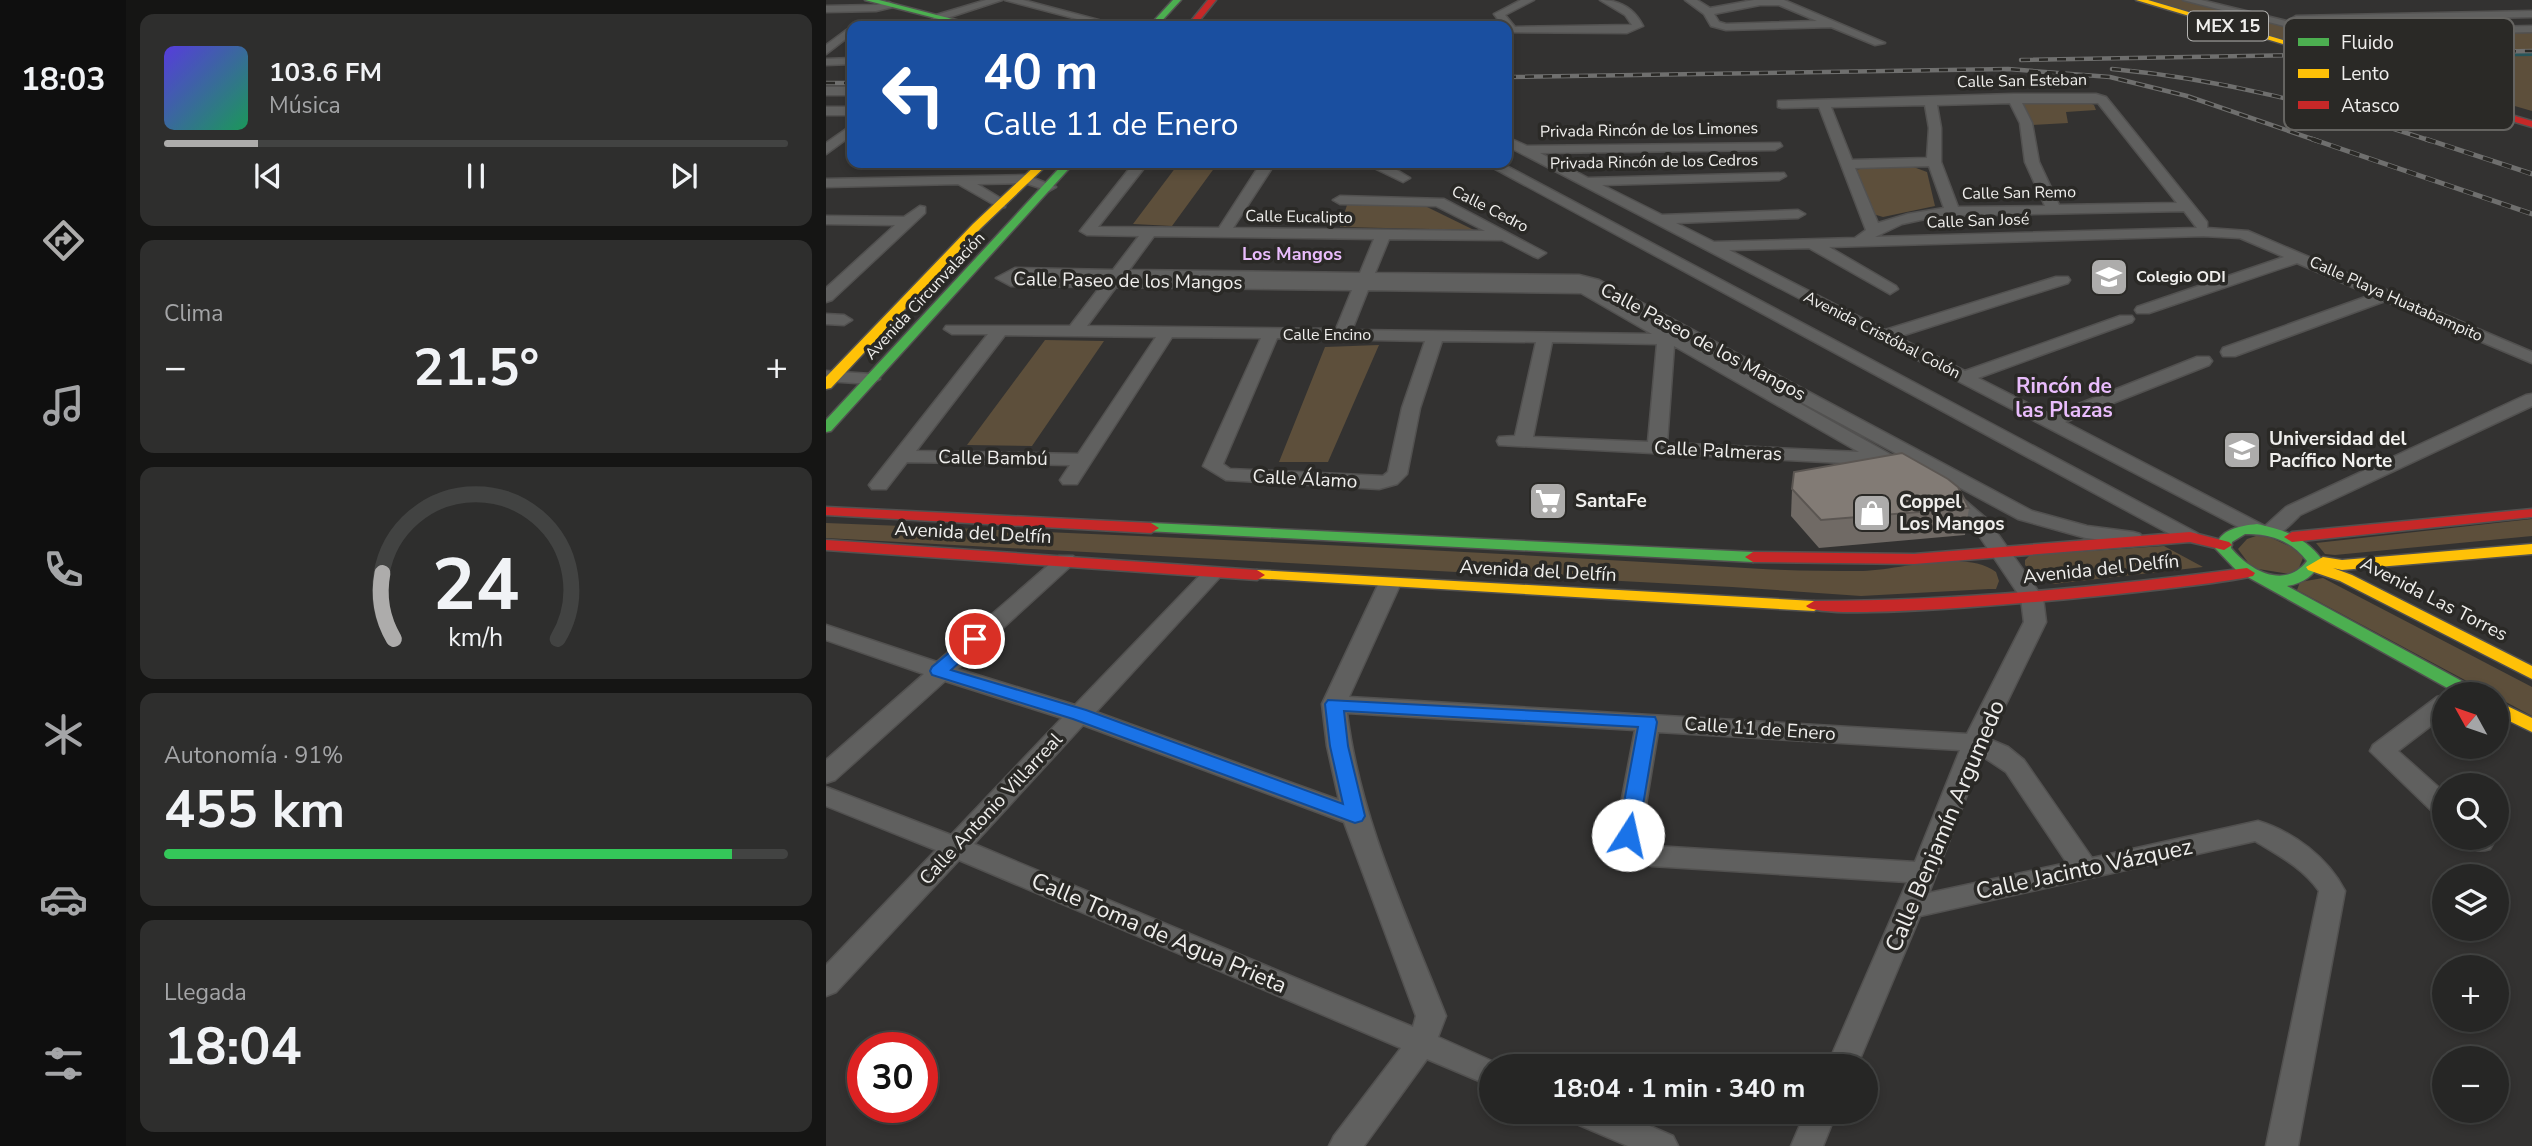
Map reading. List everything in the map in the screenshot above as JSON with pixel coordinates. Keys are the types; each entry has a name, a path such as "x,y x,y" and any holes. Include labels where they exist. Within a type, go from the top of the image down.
{"street":[{"path":"844,0 878,4 932,21"},
{"path":"943,21 997,0"},
{"path":"1010,0 1096,21"},
{"path":"1169,20 1212,0"},
{"path":"1505,21 1499,14 1529,0"},
{"path":"1512,30 1627,30 1638,26 1625,9 1605,0"},
{"path":"1690,0 1707,12 1715,24 1720,25 1815,26 1831,23"},
{"path":"2189,0 2284,23"},
{"path":"2224,0 2289,18"},
{"path":"1707,12 1760,2 1780,2 1880,43"},
{"name":"MEX 15","path":"2133,2 2284,42"},
{"name":"MEX 15","path":"2133,2 2284,51"},
{"path":"826,9 878,4"},
{"path":"861,21 878,4"},
{"path":"2425,5 2442,16"},
{"path":"2343,18 2532,14"},
{"path":"2514,29 2532,29"},
{"path":"826,51 847,34"},
{"path":"826,62 847,61"},
{"path":"826,92 847,91"},
{"name":"Calle San Esteban","path":"1782,104 2089,97 2102,100 2203,225"},
{"path":"2013,98 2026,123 2032,162 2054,210"},
{"path":"1930,100 1935,128 1934,162 1952,211"},
{"path":"1827,103 1824,105 1873,230"},
{"name":"MEX 15","path":"2514,108 2532,113"},
{"path":"826,111 847,111"},
{"name":"MEX 15","path":"2514,119 2532,124"},
{"path":"827,149 847,133"},
{"name":"Avenida Cristóbal Colón","path":"1512,143 1662,219 1886,338 2265,530"},
{"name":"Privada Rincón de los Limones","path":"1524,149 1775,146"},
{"path":"827,149 847,148"},
{"path":"1849,164 1934,162"},
{"path":"953,180 960,168"},
{"name":"Avenida Circunvalación","path":"828,382 1000,204 1020,178 1036,168"},
{"name":"Avenida Circunvalación","path":"826,428 1065,168"},
{"name":"Calle Eucalipto","path":"1137,168 1087,231 1223,233 1334,212 1390,235 1506,236"},
{"path":"1223,233 1265,168"},
{"path":"1384,168 1402,178"},
{"name":"Avenida Cristóbal Colón","path":"1501,168 2190,537"},
{"name":"Privada Rincón de los Cedros","path":"1530,183 1779,176"},
{"path":"826,183 1020,178 1049,187"},
{"path":"953,180 1000,204"},
{"name":"Calle Cedro","path":"1334,212 1438,202 1538,253"},
{"name":"Calle San Remo","path":"1859,242 1873,230 1915,216 1952,211 2187,206"},
{"path":"1662,219 1798,214"},
{"path":"826,220 915,216 826,297"},
{"name":"Calle San José","path":"1713,246 2203,232 2243,234 2261,240"},
{"path":"1083,331 1156,233"},
{"path":"1349,334 1390,235"},
{"name":"Calle Playa Huatabampito","path":"2261,240 2532,358"},
{"path":"1811,243 1890,289"},
{"path":"2143,310 2298,257"},
{"name":"Calle Paseo de los Mangos","path":"1122,278 1011,281 1004,278 1015,274 1584,288 1953,499 1981,524 2000,553"},
{"name":"Calle Paseo de los Mangos","path":"1371,282 1578,280 1610,291 2025,515 2086,532 2149,540"},
{"path":"1849,356 1905,330 2062,280"},
{"path":"2229,352 2386,295"},
{"path":"826,319 844,320"},
{"path":"1964,377 2126,319"},
{"name":"Calle Encino","path":"952,329 1701,339"},
{"name":"Calle Bambú","path":"879,485 1001,329"},
{"name":"Calle Bambú","path":"1070,480 1167,332"},
{"name":"Calle Álamo","path":"1271,334 1213,467 1226,474 1379,483 1391,480 1397,474 1411,408 1435,336"},
{"name":"Calle Palmeras","path":"1545,337 1515,442 1886,459 1913,456"},
{"path":"1657,448 1672,339"},
{"path":"2050,422 2203,361"},
{"path":"828,382 866,385"},
{"path":"2265,530 2293,512 2532,399"},
{"name":"Calle Bambú","path":"903,456 1083,460"},
{"name":"Avenida del Delfín","path":"826,511 1670,554 1844,560 2000,553 2190,537 2224,545"},
{"path":"2438,682 2268,580 2247,573 2226,557 2224,545 2232,534 2265,530 2292,537 2532,513"},
{"path":"2292,537 2309,550 2315,564"},
{"name":"Avenida del Delfín","path":"826,545 1389,585 1802,607 2032,598 2247,573"},
{"path":"2268,580 2302,578 2315,564 2342,565 2532,549"},
{"path":"2000,553 2032,598"},
{"path":"826,774 1066,560"},
{"name":"Avenida Las Torres","path":"2315,564 2532,673"},
{"name":"Calle Antonio Villarreal","path":"826,984 1214,572"},
{"path":"1345,1146 1421,1044 1432,1016 1355,816 1339,746 1334,704 1389,585"},
{"name":"Calle Benjamín Argumedo","path":"1847,1054 1910,908 1975,743 2035,622 2032,598"},
{"path":"826,632 1079,715 1355,816"},
{"name":"Calle 11 de Enero","path":"1334,704 1975,743"},
{"path":"2510,714 2532,726"},
{"path":"2432,715 2382,751 2432,796"},
{"path":"1648,722 1628,835 1637,850 1652,856 1924,873"},
{"path":"1975,743 1999,753 2015,766 2085,869"},
{"name":"Calle Toma de Agua Prieta","path":"826,796 955,847 1479,1068"},
{"name":"Calle Jacinto Vázquez","path":"1910,908 2258,831 2313,864 2325,876 2332,891 2283,1146"},
{"path":"1611,1124 1662,1146"},
{"path":"1807,1146 1816,1124"}],"shaded area":[{"path":"2147,0 2184,0 2284,26 2284,39"},
{"path":"2514,30 2532,30 2532,111 2514,106"},
{"path":"2080,98 2094,105 2096,110 2066,112 2068,123 2032,125 2022,101"},
{"path":"1908,165 1927,172 1935,206 1883,217 1873,214 1851,171"},
{"path":"1175,168 1214,168 1172,226 1133,224"},
{"path":"1347,205 1425,206 1474,230 1340,227"},
{"path":"1045,340 1104,341 1032,446 967,445"},
{"path":"1379,345 1328,462 1279,462 1325,347"},
{"path":"2532,519 2532,536 2335,555 2325,554 2316,543"},
{"path":"826,523 1294,543 1788,570 1863,571 1950,561 1983,565 1996,572 1999,581 1996,589 1861,596 826,538"},
{"path":"2267,536 2305,553 2296,575 2252,568 2238,549 2247,539"},
{"path":"2164,546 2203,567 2053,584 2037,578 2025,565 2025,560 2030,555"},
{"path":"2323,578 2532,687 2532,716 2510,704 2510,682 2469,682 2297,590 2300,582"}],"water":[{"path":"2514,52 2532,52 2532,56 2514,56"}],"building":[{"path":"1902,453 1958,487 1969,508 1821,520 1792,489 1794,472"}],"railway":[{"path":"2514,51 2532,51"},
{"path":"2021,60 2284,55"},
{"path":"1512,77 2008,69 2110,77 2187,96 2284,129"},
{"path":"2112,69 2234,87 2284,98"},
{"path":"826,83 847,83"},
{"path":"2286,130 2318,141"},
{"path":"2396,130 2431,141"},
{"path":"2312,139 2532,214"},
{"path":"2426,139 2532,174"}],"traffic: fast":[{"path":"869,0 955,21"},
{"path":"1158,21 1177,0"},
{"path":"826,428 1064,168"},
{"path":"1151,528 1753,557"},
{"path":"2257,529 2290,538 2303,547 2315,561 2306,573 2295,580 2282,582 2269,580 2242,568 2223,548 2225,540 2241,530 2257,529"},
{"path":"2268,580 2297,599 2450,682"}],"traffic: slow":[{"path":"2140,0 2284,42"},
{"path":"826,385 977,226 1039,168"},
{"path":"2323,562 2342,565 2532,549"},
{"path":"2314,567 2346,578 2532,673"},
{"path":"1257,575 1814,606"},
{"path":"2510,714 2532,726"}],"traffic: jam":[{"path":"1195,21 1212,0"},
{"path":"2514,119 2532,124"},
{"path":"826,511 1151,528"},
{"path":"2292,537 2532,513"},
{"path":"1753,557 1914,559 2190,537 2224,545"},
{"path":"826,545 1257,575"},
{"path":"1814,606 1923,604 2031,597 2247,573"}],"place":[{"name":"Colegio ODI","path":"2109,277"},
{"name":"Universidad del Pacífico Norte","path":"2242,450"},
{"name":"SantaFe","path":"1548,501"},
{"name":"Coppel Los Mangos","path":"1872,513"}],"district":[{"name":"Los Mangos","path":"1292,254"},
{"name":"Rincón de las Plazas","path":"2064,398"}],"route":[{"path":"975,639 939,671 1079,715 1355,816 1339,746 1334,704 1648,722 1628,835"}]}
